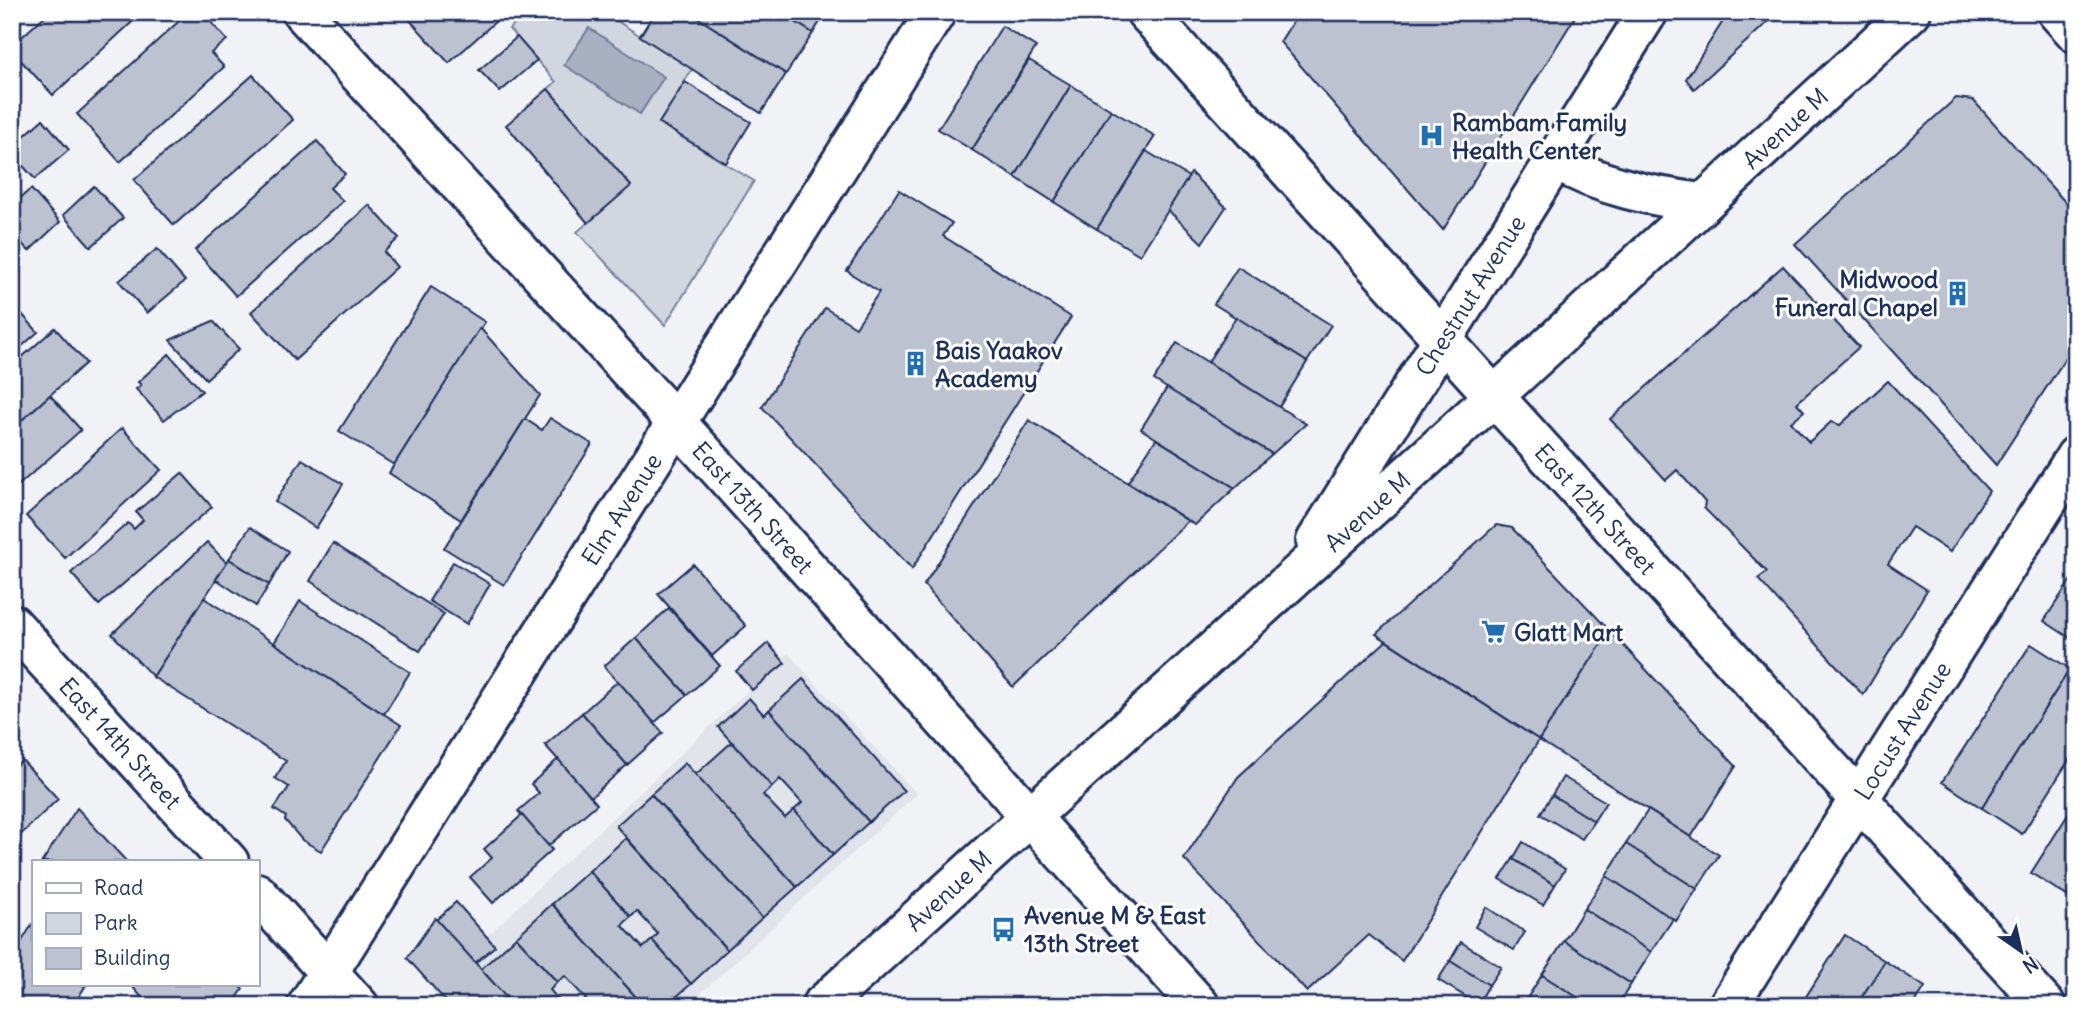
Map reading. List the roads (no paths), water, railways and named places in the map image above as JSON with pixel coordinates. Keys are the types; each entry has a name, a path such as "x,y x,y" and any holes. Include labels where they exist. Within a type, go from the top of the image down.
{"street":[{"name":"East 13th Street","path":"302,12 1200,1006"},
{"name":"Elm Avenue","path":"307,1006 936,12"},
{"name":"East 12th Street","path":"1146,12 2046,1006"},
{"name":"Chestnut Avenue","path":"1293,579 1648,12"},
{"name":"Avenue M","path":"821,1006 1493,397 1911,12"},
{"path":"2057,12 2076,33"},
{"path":"1555,160 1587,178 1642,195 1703,204"},
{"name":"Locust Avenue","path":"1728,1006 2076,456"},
{"name":"East 14th Street","path":"12,624 227,860"},
{"path":"259,895 359,1006"}],"water":[{"path":"589,28 664,77 640,114 564,65"}],"place":[{"name":"Rambam Family Health Center","path":"1432,136"},
{"name":"Midwood Funeral Chapel","path":"1958,293"},
{"name":"Bais Yaakov Academy","path":"915,364"},
{"name":"Glatt Mart","path":"1494,632"},
{"name":"Avenue M & East 13th Street","path":"1004,929"}]}
